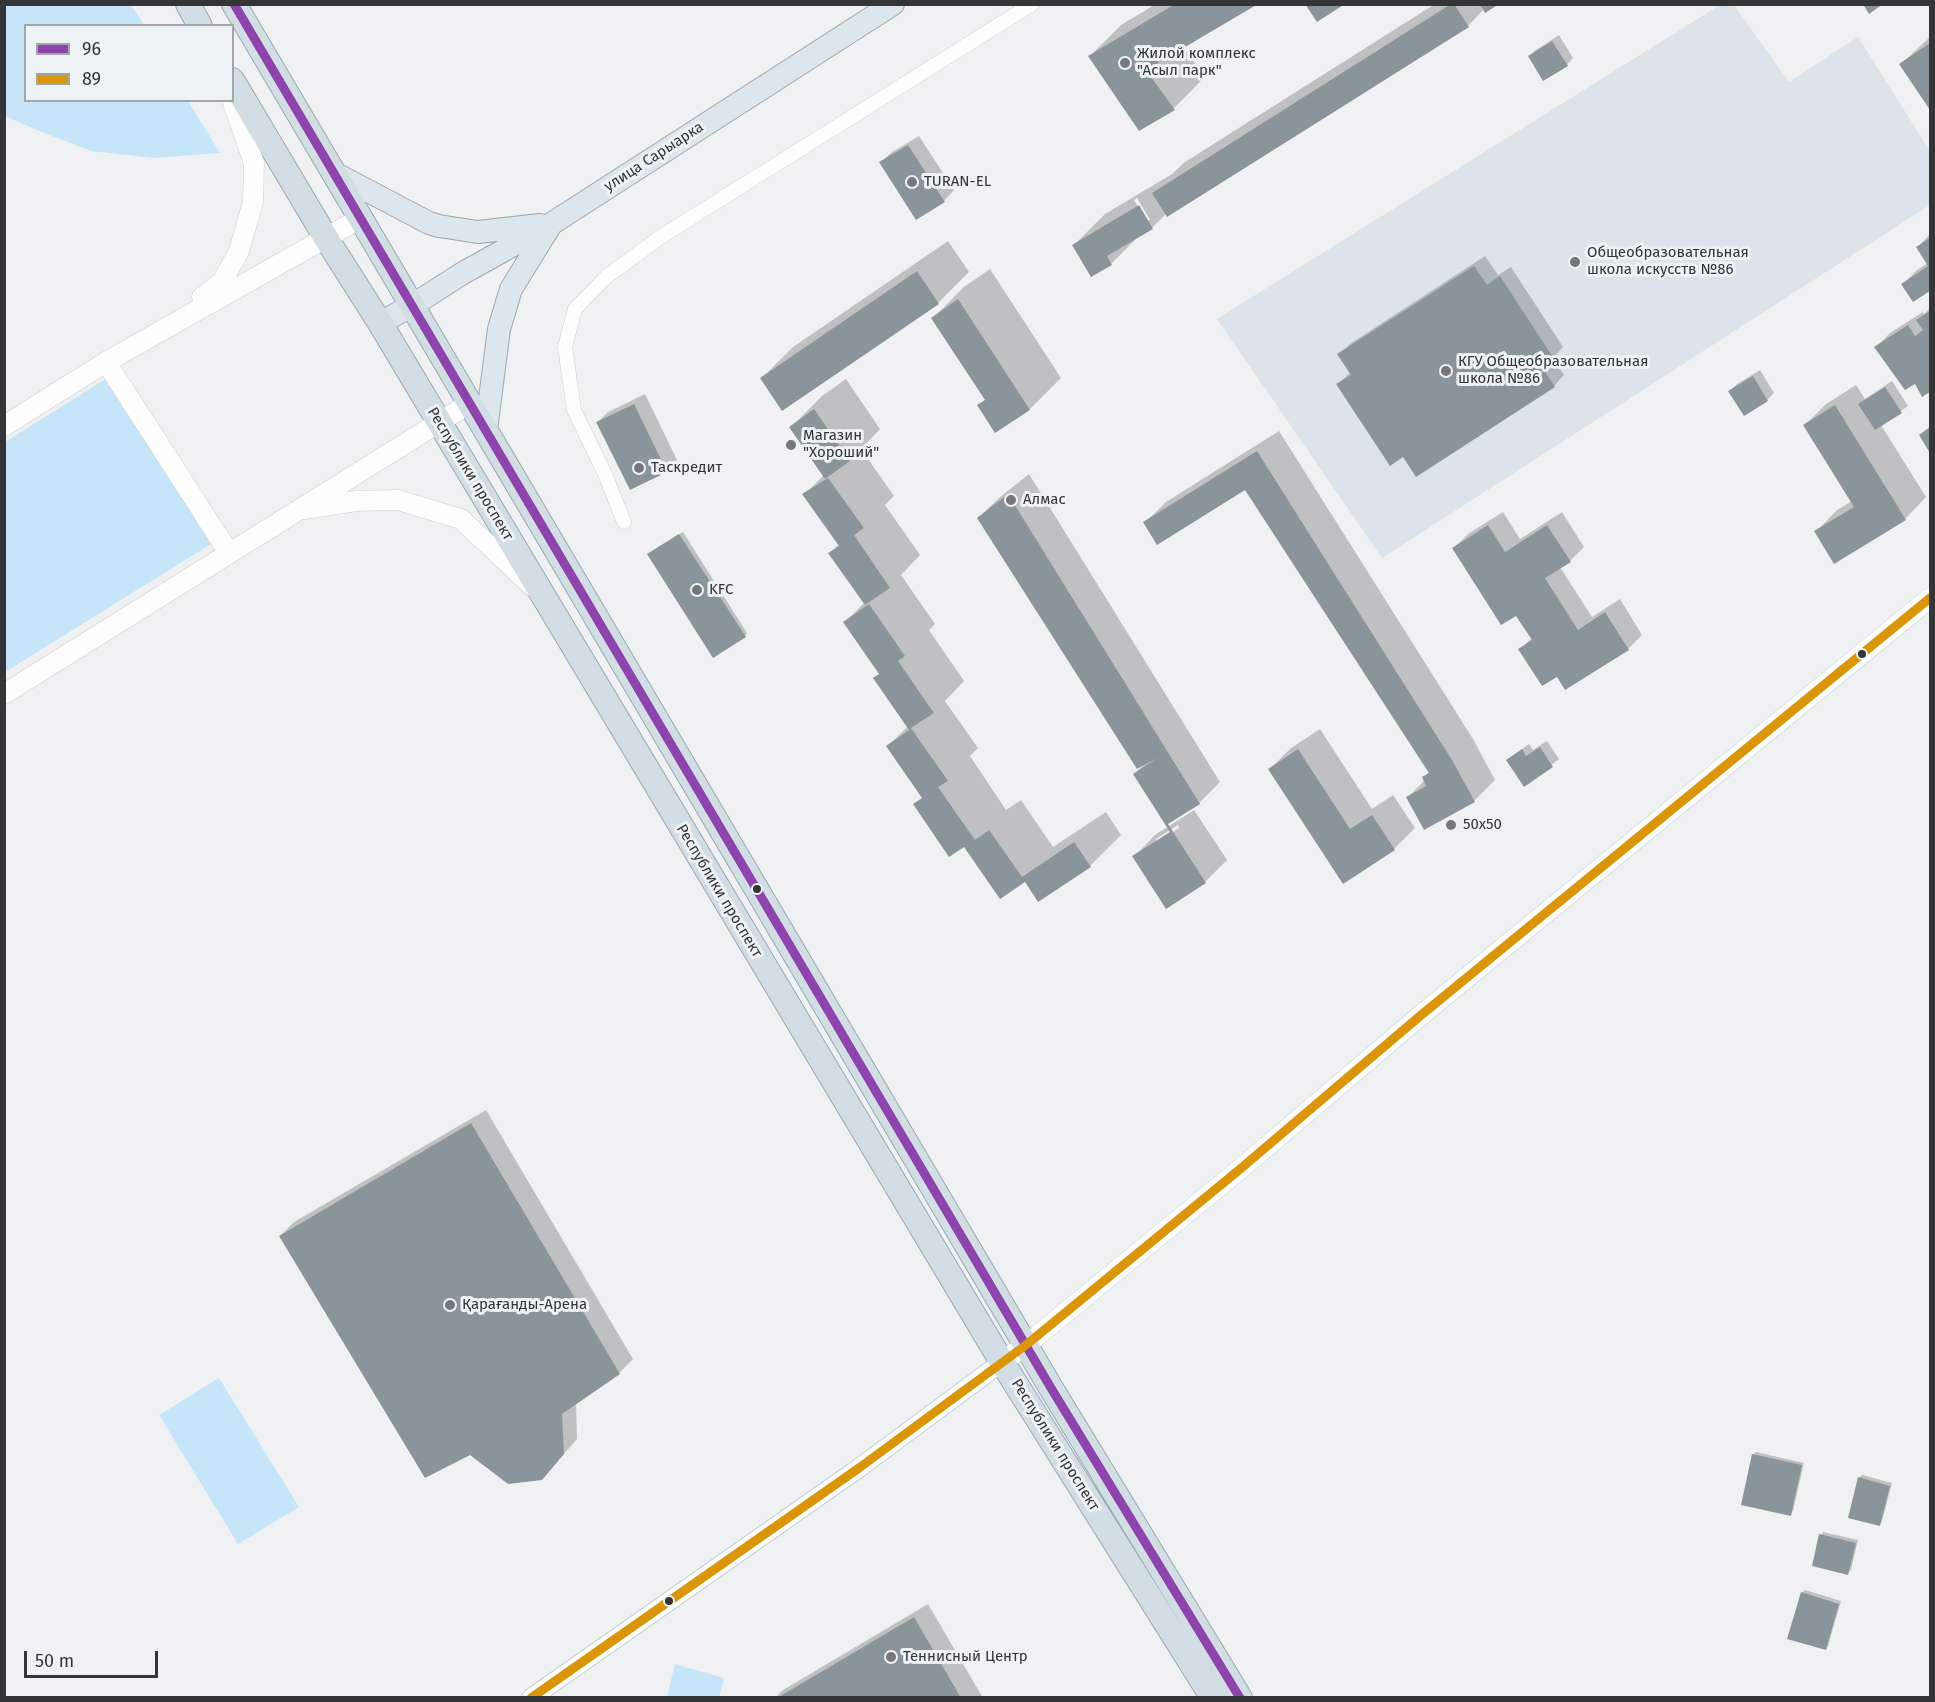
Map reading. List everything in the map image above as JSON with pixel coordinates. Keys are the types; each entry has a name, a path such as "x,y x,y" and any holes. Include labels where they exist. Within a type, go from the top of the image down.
{"highway":[{"path":"188,4 199,24"},
{"name":"Республики проспект","path":"234,4 1026,1345 1240,1698"},
{"name":"Республики проспект","path":"234,83 1002,1362 1213,1698"}],"main road":[{"name":"улица Сарыарка","path":"380,323 551,224 893,4"},
{"path":"131,348 216,287 239,251 253,202 254,163 233,102"},
{"path":"334,173 438,226 478,232 551,224"},
{"path":"4,426 106,362 361,218"},
{"path":"486,430 499,329 511,289 551,224"},
{"path":"106,362 229,553"},
{"path":"4,694 470,402"},
{"path":"295,511 356,501 398,500 461,519 542,596"},
{"path":"1002,1362 1026,1345 1248,1163 1420,1016 1930,598"}],"street":[{"path":"624,522 573,410 565,347 575,309 606,277 662,236 1032,4"},
{"path":"531,1698 859,1468 1002,1362"}],"shaded area":[{"path":"5,4 131,5 143,24 24,24 24,102 189,102 220,153 155,158 91,151 5,116"},
{"name":"Общеобразовательная школа искусств №86","path":"1720,5 1734,5 1789,82 1858,37 1930,151 1930,205 1382,558 1217,319"},
{"path":"112,375 211,544 5,672 5,442"},
{"path":"219,1378 299,1507 238,1544 159,1415"},
{"path":"675,1664 724,1678 719,1697 667,1697"}],"building":[{"name":"Жилой комплекс \"Асыл парк\"","path":"1175,4 1258,4 1146,70 1175,110 1139,131 1088,56"},
{"path":"1305,4 1345,4 1317,22"},
{"path":"1454,4 1469,27 1167,217 1152,193"},
{"path":"1480,4 1499,4 1485,13"},
{"path":"1863,4 1883,4 1869,14"},
{"path":"1552,41 1568,66 1543,81 1528,56"},
{"path":"1930,43 1930,110 1899,64"},
{"name":"TURAN-EL","path":"908,145 945,202 916,220 879,162"},
{"path":"1139,205 1153,229 1107,256 1112,265 1091,277 1072,245"},
{"path":"1930,238 1930,291 1913,302 1901,284 1928,266 1916,247"},
{"name":"КГУ Общеобразовательная школа №86","path":"1474,266 1487,285 1500,276 1554,359 1542,367 1555,387 1416,477 1403,457 1390,466 1336,384 1351,375 1337,354"},
{"path":"917,271 939,304 782,411 760,378"},
{"path":"958,299 1030,410 995,433 977,405 985,400 931,318"},
{"path":"1930,311 1930,392 1922,397 1915,384 1905,390 1874,347 1908,325 1915,336 1923,330 1916,320"},
{"path":"1753,376 1768,401 1744,416 1728,391"},
{"path":"1885,387 1902,413 1875,430 1858,404"},
{"path":"634,404 667,472 630,490 596,422"},
{"path":"1835,405 1906,520 1834,564 1814,531 1854,507 1803,425"},
{"path":"814,409 850,461 825,479 789,427"},
{"path":"1930,427 1930,453 1919,435"},
{"path":"1257,451 1452,760 1475,802 1424,830 1406,797 1426,786 1422,777 1429,773 1245,490 1157,545 1143,522"},
{"path":"828,478 864,528 854,535 890,588 865,605 828,553 839,546 802,494"},
{"path":"1008,494 1200,804 1168,824 1206,883 1166,909 1132,856 1170,832 1133,774 1157,758 1137,769 977,518"},
{"path":"1488,525 1505,552 1547,525 1571,562 1545,578 1578,630 1605,612 1629,650 1565,690 1557,677 1542,686 1518,649 1532,640 1516,616 1501,625 1452,548"},
{"path":"679,534 746,637 713,658 647,554"},
{"path":"869,604 905,656 898,661 934,713 911,728 948,781 938,787 975,840 989,830 1022,877 1074,842 1091,867 1038,902 1025,882 1000,899 964,847 949,857 913,804 922,798 886,746 909,730 873,678 879,674 843,622"},
{"path":"1540,747 1553,767 1524,787 1506,760 1522,749 1526,756"},
{"path":"1298,749 1350,829 1372,815 1395,850 1343,884 1268,769"},
{"name":"Қарағанды-Арена","path":"471,1123 620,1374 562,1414 564,1454 542,1480 508,1484 470,1455 425,1478 279,1236"},
{"path":"1752,1454 1802,1465 1791,1516 1741,1505"},
{"path":"1858,1477 1890,1486 1880,1526 1848,1518"},
{"path":"1819,1534 1856,1543 1848,1575 1812,1566"},
{"path":"1801,1592 1839,1604 1826,1650 1787,1639"},
{"name":"Теннисный Центр","path":"914,1617 961,1698 777,1698"}],"transit line":[{"name":"96","path":"234,4 1051,1388 1240,1698"},
{"name":"89","path":"531,1698 859,1468 1026,1345 1239,1170 1420,1016 1930,598"}],"place":[{"name":"Жилой комплекс \"Асыл парк\"","path":"1125,63"},
{"name":"TURAN-EL","path":"912,182"},
{"name":"Общеобразовательная школа искусств №86","path":"1575,262"},
{"name":"КГУ Общеобразовательная школа №86","path":"1446,371"},
{"name":"Магазин \"Хороший\"","path":"791,445"},
{"name":"Таскредит","path":"639,468"},
{"name":"Алмас","path":"1011,500"},
{"name":"KFC","path":"697,590"},
{"name":"50х50","path":"1451,825"},
{"name":"Қарағанды-Арена","path":"450,1305"},
{"name":"Теннисный Центр","path":"891,1657"}]}
